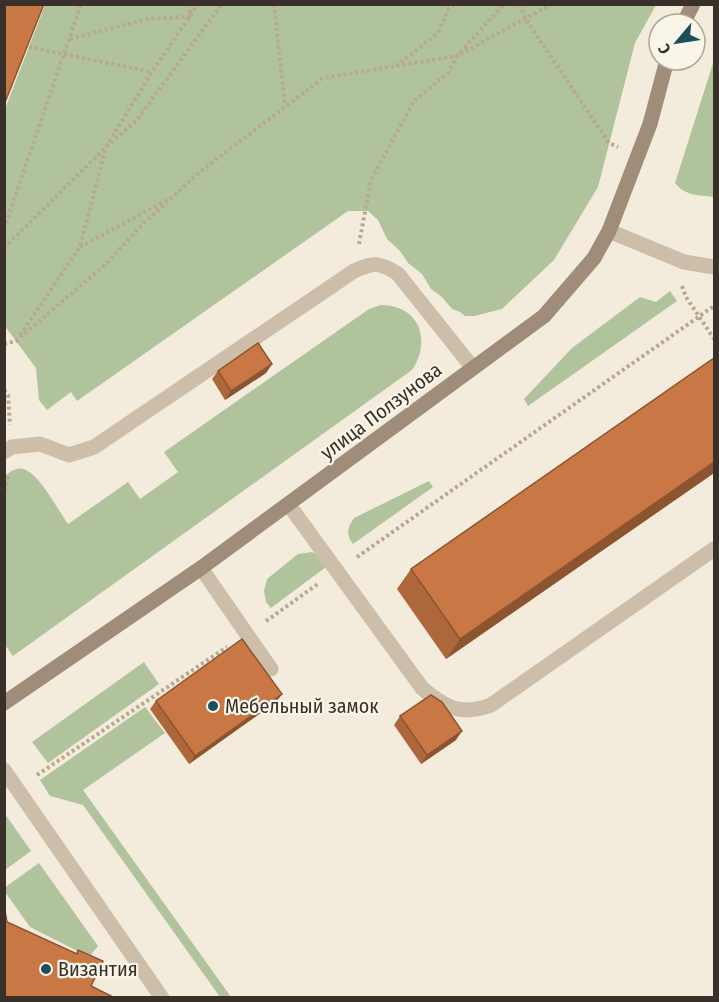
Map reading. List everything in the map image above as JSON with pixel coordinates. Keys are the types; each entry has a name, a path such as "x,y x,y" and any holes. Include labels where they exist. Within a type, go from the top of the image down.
{"main road":[{"name":"улица Ползунова","path":"4,703 289,505 544,316 594,258 609,231 650,124 664,72"}],"lane":[{"path":"609,231 684,262 714,267"},
{"path":"4,452 12,447 40,444 69,455 94,447 354,271 369,264 385,265 398,274 473,368"},
{"path":"289,505 422,688 437,701 456,710 475,711 490,705 714,549"},
{"path":"201,568 272,669"},
{"path":"4,770 162,998"}],"path":[{"path":"4,229 81,4"},
{"path":"189,17 191,4"},
{"path":"16,340 80,247 106,147 152,72 198,4"},
{"path":"4,248 106,147 136,121 222,4"},
{"path":"274,4 285,106"},
{"path":"395,66 438,33 449,8 456,4"},
{"path":"354,271 371,180 414,101 448,73 457,56 504,4"},
{"path":"520,4 525,18 609,143 637,157"},
{"path":"4,344 16,340 107,263 142,225 201,171 323,78 457,56 552,4"},
{"path":"69,39 147,19 189,17"},
{"path":"22,46 152,72"},
{"path":"80,247 174,196"},
{"path":"684,262 680,280 682,289 714,339"},
{"path":"18,788 248,633 714,306"}],"green space":[{"path":"45,4 656,5 652,12 647,12 647,21 635,43 598,187 554,260 502,309 465,316 452,309 431,289 422,274 408,263 400,251 387,239 378,220 368,211 348,211 77,401 71,392 47,410 39,400 36,368 4,325 5,109"},
{"path":"714,60 714,197 688,193 675,183"},
{"path":"670,291 677,301 528,406 524,399 572,348 640,297 656,302"},
{"path":"381,305 405,311 418,326 421,347 412,370 13,656 5,645 5,476 17,469 26,470 32,474 43,486 68,524 128,482 140,499 178,472 164,452 369,309"},
{"path":"429,481 433,487 353,544 348,531 354,518"},
{"path":"312,552 325,558 330,564 271,608 266,602 264,591 267,579 298,554"},
{"path":"144,662 159,684 48,763 32,742"},
{"path":"145,707 165,733 83,790 231,997 220,997 83,805 50,796 40,780"},
{"path":"5,814 31,851 4,870"},
{"path":"39,863 98,946 89,957 30,927 5,892 4,888"}],"building":[{"path":"4,4 44,4 4,105"},
{"path":"258,343 272,364 231,391 218,371"},
{"path":"714,358 714,462 460,639 411,569"},
{"name":"Мебельный замок","path":"242,639 282,694 195,756 156,701"},
{"path":"431,695 442,702 462,731 427,755 400,716"},
{"name":"Византия","path":"4,911 7,922 77,954 78,950 103,961 91,986 115,998 4,998"}],"place":[{"name":"Мебельный замок","path":"213,706"},
{"name":"Византия","path":"46,969"}]}
